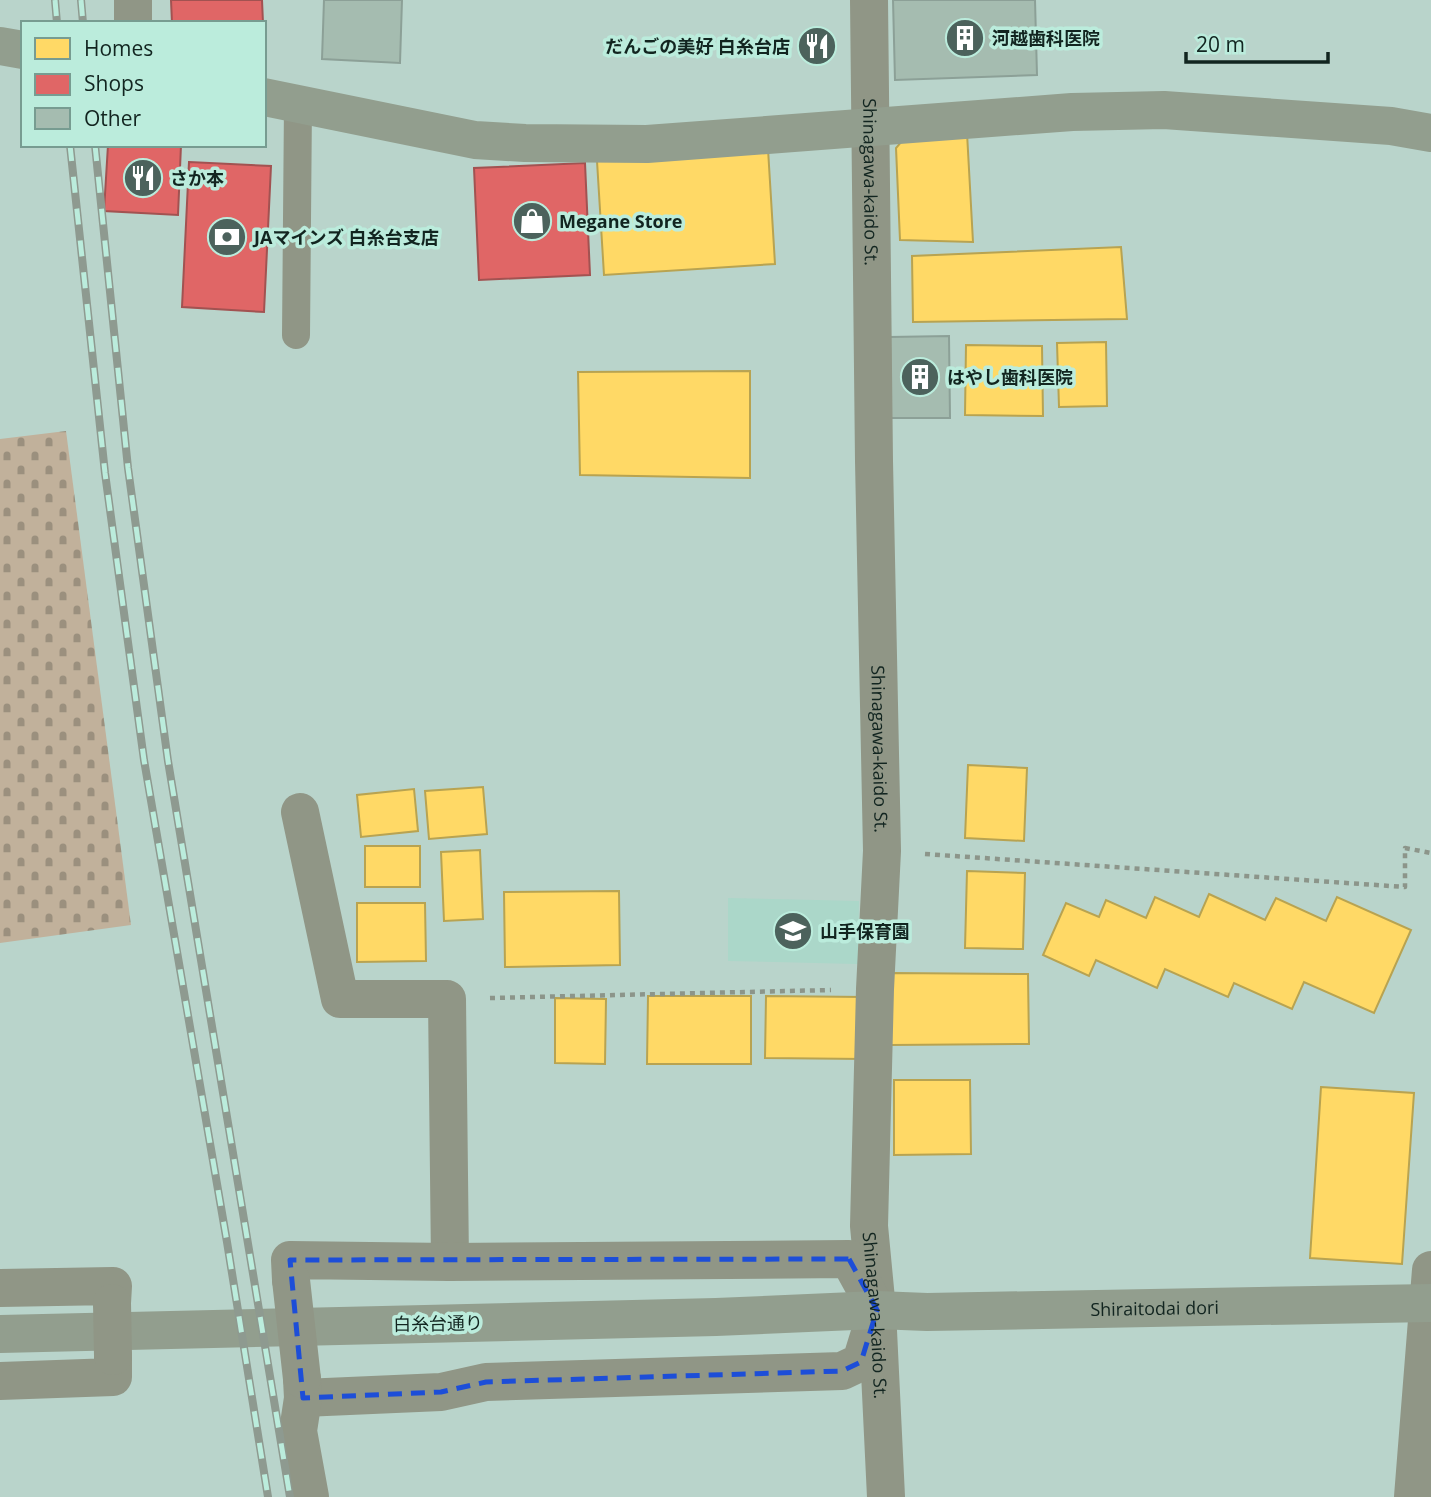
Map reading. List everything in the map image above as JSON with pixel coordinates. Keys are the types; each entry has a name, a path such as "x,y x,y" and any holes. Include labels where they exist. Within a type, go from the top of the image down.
{"street":[{"path":"133,0 133,21"},
{"name":"Shinagawa-kaido St.","path":"870,0 882,851 875,989 869,1226 877,1310 886,1497"},
{"path":"0,46 21,50"},
{"path":"281,101 475,140 524,144 647,144 1072,112 1164,110 1391,126 1431,133"},
{"path":"300,812 340,999 447,999 450,1262"},
{"path":"303,1388 441,1392 486,1382 842,1371 861,1362 877,1310 849,1259 450,1262 290,1260 303,1388 298,1431 310,1497"},
{"path":"0,1288 113,1286 113,1377 0,1381"},
{"path":"1413,1497 1430,1292"},
{"name":"Shiraitodai dori","path":"877,1310 927,1312 1430,1292"},
{"name":"白糸台通り","path":"0,1334 716,1317 877,1310"}],"lane":[{"path":"281,101 296,335"}],"path":[{"path":"882,851 1405,887 1405,848 1431,853"},
{"path":"447,999 875,989"}],"highlighted area":[{"path":"849,1259 877,1310 861,1362 842,1371 486,1382 441,1392 303,1398 290,1260"}],"shaded area":[{"name":"山手保育園","path":"728,898 859,901 858,964 728,961"}],"green space":[{"path":"66,431 131,925 0,943 0,439"}],"building: Homes":[{"path":"967,133 973,242 900,240 896,148 907,135"},
{"path":"768,149 775,264 604,275 597,161"},
{"path":"1121,247 1127,319 913,322 912,256"},
{"path":"1106,342 1107,406 1059,407 1057,343"},
{"path":"966,345 1042,346 1043,416 965,415"},
{"path":"750,371 750,478 580,475 578,372"},
{"path":"968,765 1027,768 1024,841 965,838"},
{"path":"483,787 487,834 429,839 425,791"},
{"path":"414,789 418,831 361,837 357,795"},
{"path":"365,846 420,846 420,887 365,887"},
{"path":"480,850 483,919 444,921 441,852"},
{"path":"967,871 1025,873 1023,949 965,948"},
{"path":"619,891 620,965 505,967 504,892"},
{"path":"1209,894 1265,920 1276,898 1326,921 1337,897 1411,930 1374,1013 1304,982 1292,1009 1234,983 1228,997 1165,969 1157,988 1096,960 1089,976 1043,955 1066,903 1099,917 1106,900 1146,918 1155,897 1199,917"},
{"path":"357,903 425,903 426,961 357,962"},
{"path":"891,973 1028,974 1029,1044 891,1045"},
{"path":"648,996 751,996 751,1064 647,1064"},
{"path":"766,996 864,997 864,1059 765,1058"},
{"path":"555,998 606,999 605,1064 555,1063"},
{"path":"894,1080 970,1080 971,1154 894,1155"},
{"path":"1321,1087 1414,1093 1402,1264 1310,1258"}],"building: Shops":[{"path":"171,0 262,0 263,21 172,21"},
{"name":"さか本","path":"108,147 181,147 178,215 104,211"},
{"name":"JAマインズ 白糸台支店","path":"189,162 271,166 264,312 182,307"},
{"name":"Megane Store","path":"585,163 590,275 479,280 474,168"}],"building: Other":[{"path":"324,0 402,0 400,63 322,59"},
{"name":"河越歯科医院","path":"893,0 1035,0 1037,75 895,80"},
{"name":"はやし歯科医院","path":"949,336 950,418 891,418 890,337"}],"railway":[{"path":"55,0 57,21"},
{"path":"81,0 83,21"},
{"path":"70,147 105,473 144,760 268,1497"},
{"path":"95,147 128,468 168,761 290,1497"}],"place":[{"name":"河越歯科医院","path":"965,38"},
{"name":"だんごの美好 白糸台店","path":"817,46"},
{"name":"さか本","path":"143,178"},
{"name":"Megane Store","path":"532,221"},
{"name":"JAマインズ 白糸台支店","path":"227,237"},
{"name":"はやし歯科医院","path":"920,377"},
{"name":"山手保育園","path":"793,931"}]}
